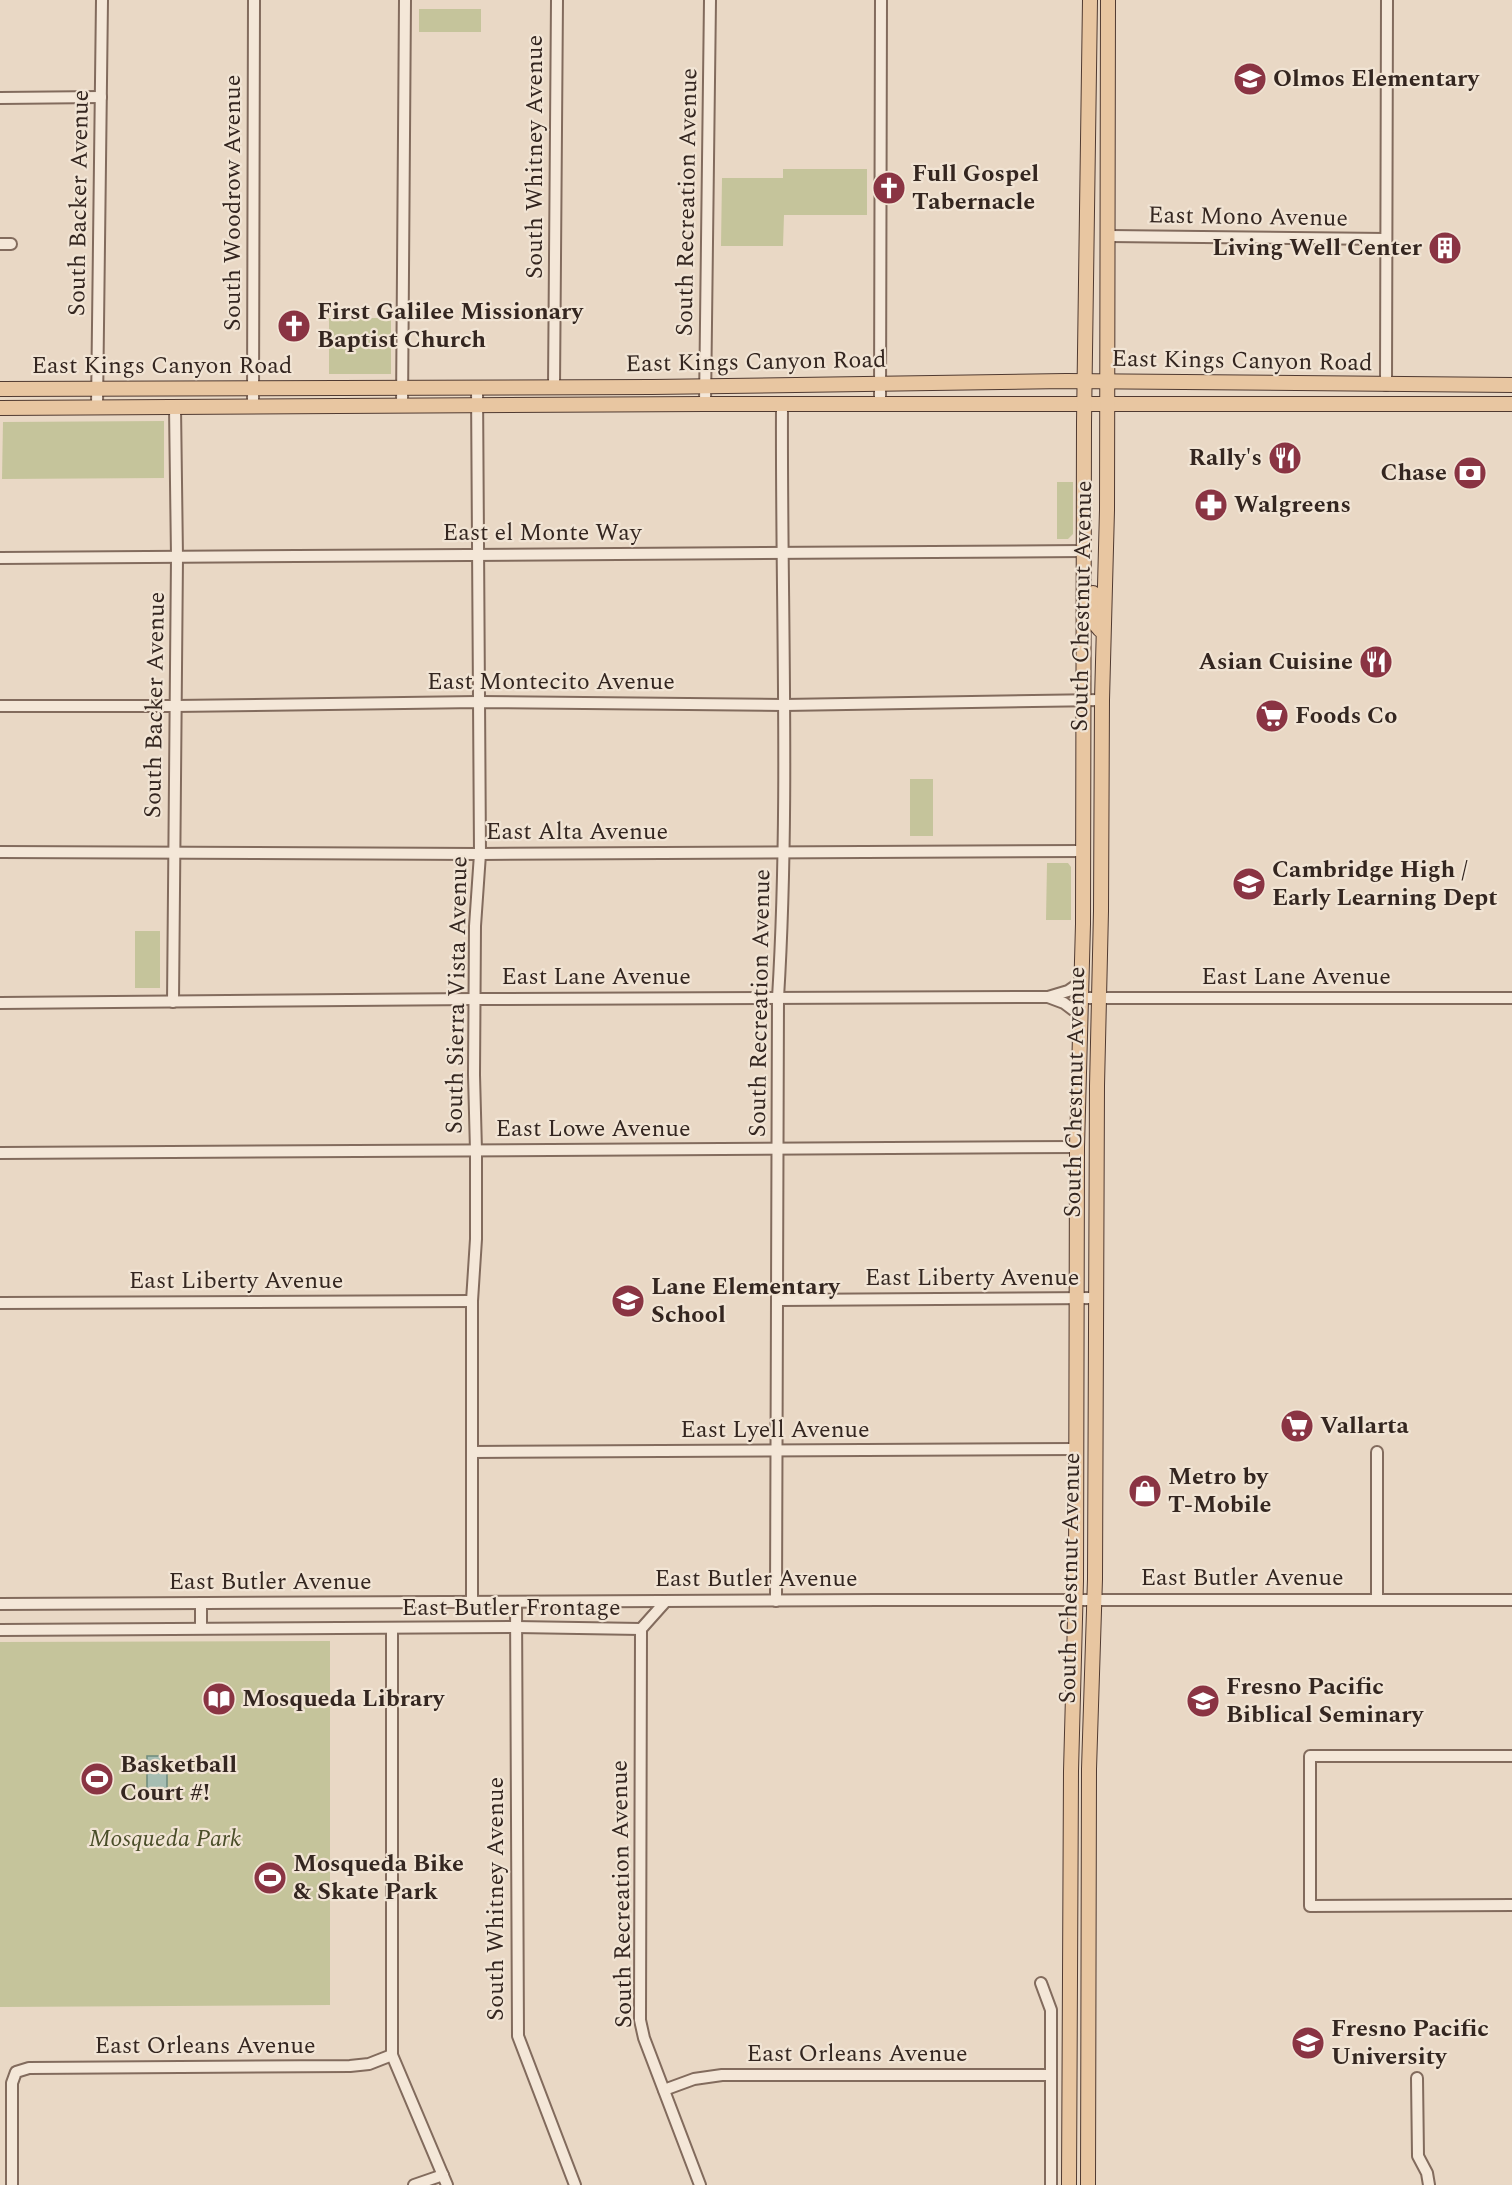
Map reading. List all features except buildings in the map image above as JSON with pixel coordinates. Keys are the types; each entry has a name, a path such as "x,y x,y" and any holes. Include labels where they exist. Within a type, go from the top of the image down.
{"main road":[{"name":"South Chestnut Avenue","path":"1069,2185 1071,1771 1076,1599 1077,1147 1083,851 1085,381 1090,0"},
{"name":"South Chestnut Avenue","path":"1088,2185 1089,1780 1094,1599 1098,998 1109,236 1108,0"},
{"path":"1089,87 1108,87"},
{"name":"East Kings Canyon Road","path":"0,389 705,386 1085,381 1512,385"},
{"name":"East Kings Canyon Road","path":"0,408 705,404 1512,404"},
{"path":"1084,551 1092,567 1094,620 1103,632"},
{"path":"1078,1105 1086,1110 1086,1178 1096,1187"}],"street":[{"name":"South Backer Avenue","path":"97,407 102,0"},
{"name":"South Woodrow Avenue","path":"253,406 254,0"},
{"path":"402,406 405,0"},
{"name":"South Whitney Avenue","path":"554,387 557,0"},
{"name":"South Recreation Avenue","path":"705,404 710,0"},
{"path":"880,404 881,0"},
{"path":"1386,385 1387,0"},
{"path":"0,99 101,97"},
{"name":"East Mono Avenue","path":"1109,236 1386,239"},
{"name":"South Sierra Vista Avenue","path":"472,1602 472,1300 476,1239 475,926 480,854 477,387"},
{"name":"South Recreation Avenue","path":"776,1601 778,998 783,926 782,405"},
{"name":"South Backer Avenue","path":"173,1002 177,557 175,407"},
{"name":"East el Monte Way","path":"0,558 1084,551"},
{"name":"East Montecito Avenue","path":"0,706 478,702 784,705 1102,700"},
{"name":"East Alta Avenue","path":"0,852 480,854 1083,851"},
{"name":"East Lane Avenue","path":"0,1003 1048,997 1068,991 1081,982"},
{"name":"East Lane Avenue","path":"1048,997 1064,1003 1080,1015"},
{"name":"East Lane Avenue","path":"1080,998 1512,998"},
{"name":"East Lowe Avenue","path":"0,1153 1077,1147"},
{"name":"East Liberty Avenue","path":"778,1300 1095,1298"},
{"name":"East Liberty Avenue","path":"0,1303 472,1300"},
{"name":"East Lyell Avenue","path":"472,1452 1077,1449"},
{"path":"1377,1452 1377,1600"},
{"name":"East Butler Avenue","path":"0,1604 1076,1599 1512,1600"},
{"path":"641,1629 666,1601"},
{"name":"South Whitney Avenue","path":"516,1602 518,2036 575,2185"},
{"path":"201,1604 201,1628"},
{"path":"392,1628 392,2055 445,2180 414,2185"},
{"name":"South Recreation Avenue","path":"641,1629 640,2020 700,2185"},
{"name":"East Butler Frontage","path":"0,1630 641,1629"},
{"path":"1512,1756 1310,1756 1310,1906 1512,1905"},
{"path":"1041,1983 1051,2010 1051,2185"},
{"name":"East Orleans Avenue","path":"12,2185 12,2083 16,2072 29,2068 350,2066 369,2064 392,2055"},
{"name":"East Orleans Avenue","path":"664,2090 694,2079 722,2075 1051,2075"},
{"path":"1417,2078 1418,2156 1427,2173 1430,2185"}],"green space":[{"path":"419,9 481,9 481,32 419,32"},
{"path":"783,169 867,169 867,215 784,215 783,246 721,246 722,178 783,178"},
{"path":"329,318 391,318 391,374 329,374"},
{"path":"164,421 164,478 2,479 3,422"},
{"path":"1057,482 1073,482 1073,534 1068,539 1057,539"},
{"path":"910,779 933,779 933,836 910,836"},
{"path":"1047,863 1068,863 1071,867 1071,920 1046,920"},
{"path":"135,931 160,931 160,988 135,988"},
{"name":"Mosqueda Park","path":"330,1641 330,2005 0,2007 0,1642"}],"shaded area":[{"path":"147,1756 167,1756 167,1790 147,1790"}],"place":[{"name":"Olmos Elementary","path":"1250,79"},
{"name":"Full Gospel Tabernacle","path":"889,188"},
{"name":"Living Well Center","path":"1445,248"},
{"name":"First Galilee Missionary Baptist Church","path":"294,326"},
{"name":"Rally's","path":"1285,458"},
{"name":"Chase","path":"1470,473"},
{"name":"Walgreens","path":"1211,505"},
{"name":"Asian Cuisine","path":"1376,662"},
{"name":"Foods Co","path":"1272,716"},
{"name":"Cambridge High / Early Learning Dept","path":"1249,884"},
{"name":"Lane Elementary School","path":"628,1301"},
{"name":"Vallarta","path":"1297,1426"},
{"name":"Metro by T-Mobile","path":"1145,1491"},
{"name":"Mosqueda Library","path":"219,1699"},
{"name":"Fresno Pacific Biblical Seminary","path":"1203,1701"},
{"name":"Basketball Court #!","path":"97,1779"},
{"name":"Mosqueda Bike & Skate Park","path":"270,1878"},
{"name":"Fresno Pacific University","path":"1308,2043"}]}
